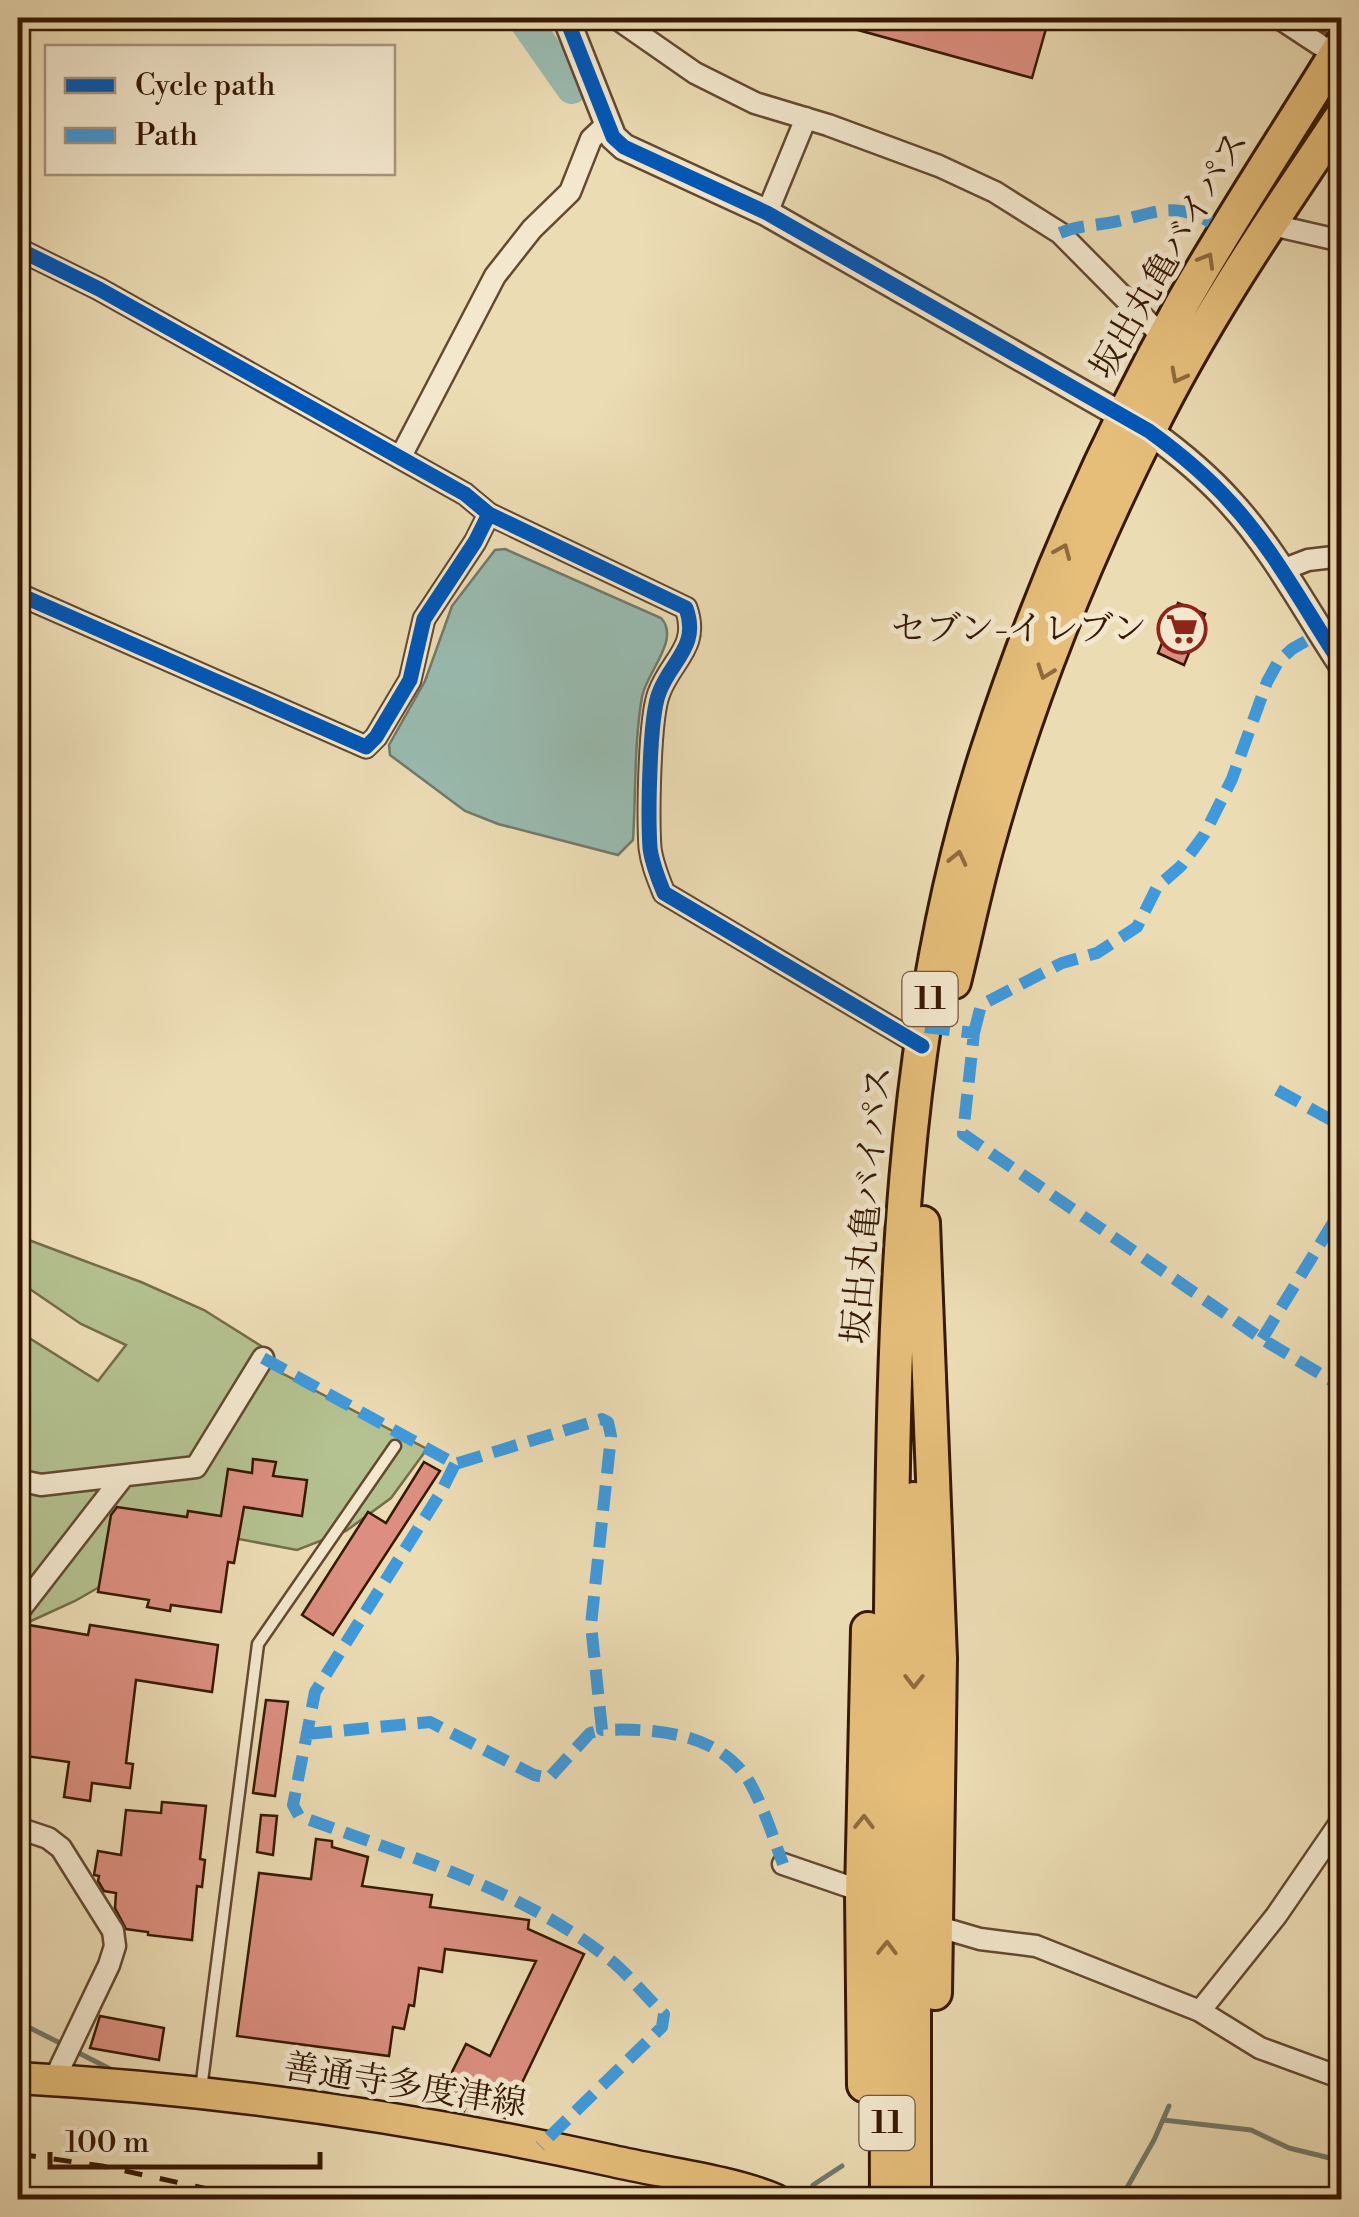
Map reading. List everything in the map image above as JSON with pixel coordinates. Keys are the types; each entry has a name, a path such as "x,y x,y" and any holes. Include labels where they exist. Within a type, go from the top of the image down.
{"highway":[{"name":"坂出丸亀バイパス","path":"900,2048 914,1401 922,1223 931,1124 954,983 986,850 1164,338 1331,44"},
{"name":"坂出丸亀バイパス","path":"900,2048 893,1400 910,1123 958,858 986,755 1029,630 1136,423 1200,336 1268,224 1342,116"},
{"path":"865,2200 873,1434 894,1210 910,1123"},
{"path":"922,1223 940,1658 932,1925 930,2200"},
{"name":"11","path":"887,2200 900,2048"},
{"name":"11","path":"900,2048 914,2200"}],"main road":[{"name":"善通寺多度津線","path":"18,2078 202,2083 566,2151 768,2198"}],"street":[{"path":"566,18 613,137 624,146 767,213 1136,423 1182,456 1232,503 1331,629 1342,665"},
{"path":"616,18 694,73 756,102 939,166 995,192 1060,233 1164,338"},
{"path":"1279,18 1331,44"},
{"path":"1323,18 1342,28"},
{"path":"767,213 806,118"},
{"path":"400,458 495,276 532,229 570,192 591,139 606,124"},
{"path":"1268,224 1342,241"},
{"path":"18,249 100,289 465,494 489,514 686,608 692,624 690,638 658,694 653,748 650,848 664,893 922,1046"},
{"path":"18,594 366,747 410,680 424,618 489,514"},
{"path":"1282,570 1308,560 1342,556"},
{"path":"18,1480 41,1485 196,1468 263,1358"},
{"path":"18,1612 122,1478"},
{"path":"1200,2011 1276,1916 1342,1820"},
{"path":"18,1828 48,1838 62,1848 113,1931 109,1965 54,2080"},
{"path":"783,1864 866,1896"},
{"path":"932,1925 980,1939 1036,1946 1200,2011 1260,2048 1342,2078"}],"lane":[{"path":"202,2083 258,1644 394,1446"}],"green space":[{"path":"18,1236 204,1310 261,1346 199,1450 270,1367 427,1449 391,1498 346,1531 297,1550 207,1533 155,1555 75,1601 18,1627 18,1331 98,1381 126,1345 81,1324 18,1281"}],"water":[{"path":"505,549 661,618 666,626 665,646 642,697 633,840 618,855 498,824 465,811 390,755 389,745 425,681 452,606 495,550"}],"building":[{"path":"830,18 1049,18 1032,78 829,22"},
{"name":"セブン-イレブン","path":"1178,603 1205,614 1184,665 1158,653"},
{"path":"253,1459 276,1462 273,1476 307,1480 302,1516 244,1507 234,1563 228,1562 221,1612 171,1605 170,1611 147,1607 149,1600 98,1592 111,1515 117,1507 187,1517 188,1511 221,1516 228,1469 252,1473"},
{"path":"424,1462 440,1471 333,1635 302,1615 368,1512 386,1523"},
{"path":"29,1625 88,1635 90,1625 218,1645 212,1692 136,1680 126,1763 133,1764 130,1788 92,1783 90,1801 64,1797 69,1762 18,1755 18,1681"},
{"path":"266,1700 288,1702 275,1796 253,1793"},
{"path":"162,1802 206,1806 200,1859 205,1860 202,1887 197,1886 192,1940 126,1929 115,1908 116,1893 104,1891 99,1876 94,1875 98,1851 121,1855 126,1810 161,1813"},
{"path":"261,1815 277,1816 273,1855 257,1852"},
{"path":"316,1839 332,1841 332,1847 368,1857 362,1886 432,1895 430,1907 529,1920 528,1929 584,1954 505,2118 469,2100 464,2111 439,2098 466,2044 490,2056 536,1961 445,1949 442,1972 419,1968 414,2006 409,2005 404,2029 393,2027 389,2056 237,2036 259,1873 311,1879"},
{"path":"100,2016 164,2028 159,2060 90,2048"}],"waterway":[{"path":"523,18 572,88"},
{"path":"18,2022 64,2045"},
{"path":"73,2050 112,2070"},
{"path":"1120,2200 1169,2106"},
{"path":"1163,2120 1251,2130 1289,2148 1342,2161"},
{"path":"813,2185 842,2166"}],"railway":[{"path":"18,2154 102,2166 259,2200"}],"marked path":[{"path":"1060,233 1170,210 1210,222"},
{"path":"974,1033 981,1005 1062,963 1097,953 1137,927 1157,887 1181,866 1204,835 1232,779 1278,662 1320,633"},
{"path":"925,1027 974,1033 963,1134 1262,1339 1342,1387"},
{"path":"1277,1090 1342,1126"},
{"path":"1262,1339 1342,1208"},
{"path":"263,1358 455,1464 602,1419 608,1422 611,1436 591,1625 602,1730 664,1732 704,1743 722,1753 750,1783 783,1864"},
{"path":"455,1464 315,1692 293,1805 299,1816 457,1874 534,1910 612,1961 664,2014 662,2027 540,2146"},
{"path":"307,1734 430,1722 534,1775 549,1778 590,1733 602,1730"}],"cycle path":[{"path":"566,18 613,137 624,147 767,213 1149,431 1202,474 1247,522 1342,665"},
{"path":"18,249 99,289 465,494 489,514 686,608 687,643 659,693 651,745 650,848 664,893 922,1046"},
{"path":"18,594 366,747 410,680 424,619 489,514"}],"place":[{"name":"セブン-イレブン","path":"1182,629"}]}
